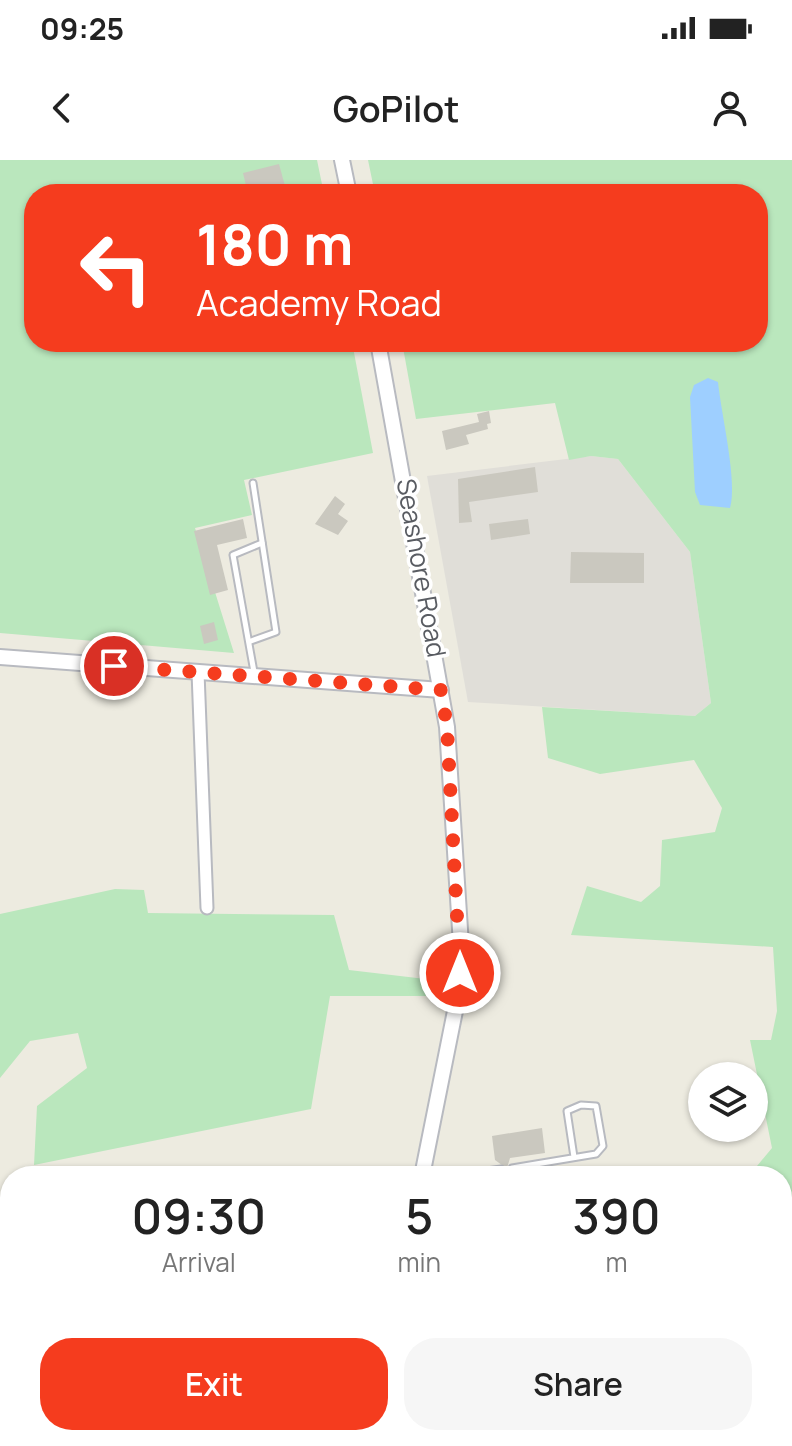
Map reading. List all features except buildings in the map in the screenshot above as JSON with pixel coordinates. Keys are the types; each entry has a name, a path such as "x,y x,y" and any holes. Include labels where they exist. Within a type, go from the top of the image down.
{"street":[{"path":"342,160 347,184"},
{"name":"Seashore Road","path":"380,352 447,727 461,959 457,1001 424,1166"},
{"path":"0,657 441,690"},
{"path":"198,672 207,908"}],"lane":[{"path":"251,641 276,632 253,483"},
{"path":"254,677 251,641 233,555 262,543"},
{"path":"523,1166 596,1154 603,1146 596,1106 581,1105 567,1111 574,1157"}],"shaded area":[{"path":"591,456 618,459 690,552 711,703 695,716 468,702 427,476"}],"green space":[{"path":"0,160 317,160 322,184 24,184 24,352 354,352 373,453 244,480 252,515 195,528 234,653 0,633"},
{"path":"368,160 792,160 792,1166 757,1166 772,1148 768,1128 768,1062 754,1062 750,1040 771,1040 777,1011 773,947 571,935 587,886 641,902 660,886 662,840 715,832 722,808 694,760 600,774 548,758 542,707 695,716 711,703 690,552 618,459 591,456 569,460 555,403 416,419 404,352 768,352 768,184 373,184"},
{"path":"115,889 144,890 148,913 334,915 349,970 434,980 432,996 330,996 311,1109 34,1165 37,1106 87,1068 78,1033 30,1041 0,1078 0,914"}],"water":[{"path":"708,378 718,382 731,465 730,508 700,505 695,492 690,397 694,385"}],"route":[{"path":"114,666 441,690 447,727 461,945 460,973"}]}
